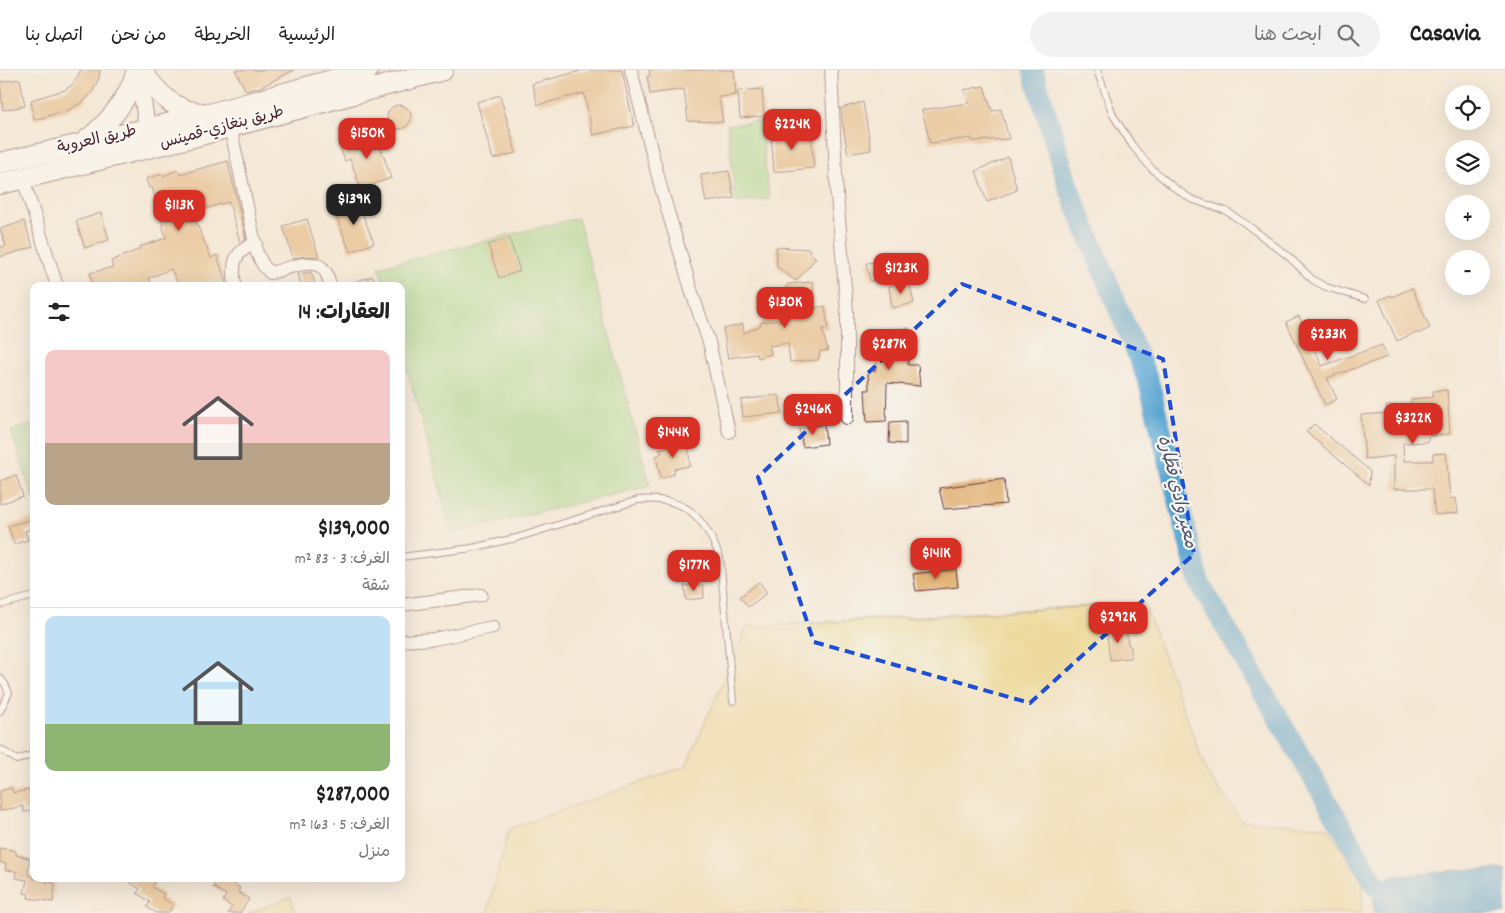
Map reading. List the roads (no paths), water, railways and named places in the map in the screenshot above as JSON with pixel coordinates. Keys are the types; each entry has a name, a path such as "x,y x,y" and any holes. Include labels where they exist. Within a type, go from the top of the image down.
{"main road":[{"path":"84,142 105,124 121,104 139,70 157,91 173,104 191,113 209,114"},
{"name":"طريق العروبة","path":"0,163 84,142 149,138 209,114 368,70"},
{"name":"طريق بنغازي-قمينس","path":"0,184 23,179 149,138 230,126 443,70"}],"street":[{"path":"139,70 149,138"},
{"path":"631,70 662,188 693,296 709,342 729,432"},
{"path":"831,70 837,196 846,311 847,418"},
{"path":"230,126 257,253 263,265 270,273 315,263 326,272 329,282"},
{"path":"23,179 56,282"},
{"path":"235,282 235,260 242,249 256,243"},
{"path":"405,604 481,595"},
{"path":"405,641 434,639 492,627"}],"lane":[{"path":"1097,70 1113,115 1132,145 1151,168 1165,180 1191,199 1226,211 1246,224 1288,256 1313,280 1326,287 1365,299"},
{"path":"405,556 472,548 516,538 638,500 660,499 677,503 690,511 712,536 720,558 732,701"},
{"path":"0,605 30,597"},
{"path":"0,678 9,693 0,711"},
{"path":"0,748 17,760 30,755"}],"water":[{"path":"1505,869 1505,913 1374,913 1375,896 1378,887 1391,877 1459,870"}],"waterway":[{"name":"معبر وادي قطّارة","path":"1033,70 1068,186 1149,383 1199,582 1377,887"}]}
